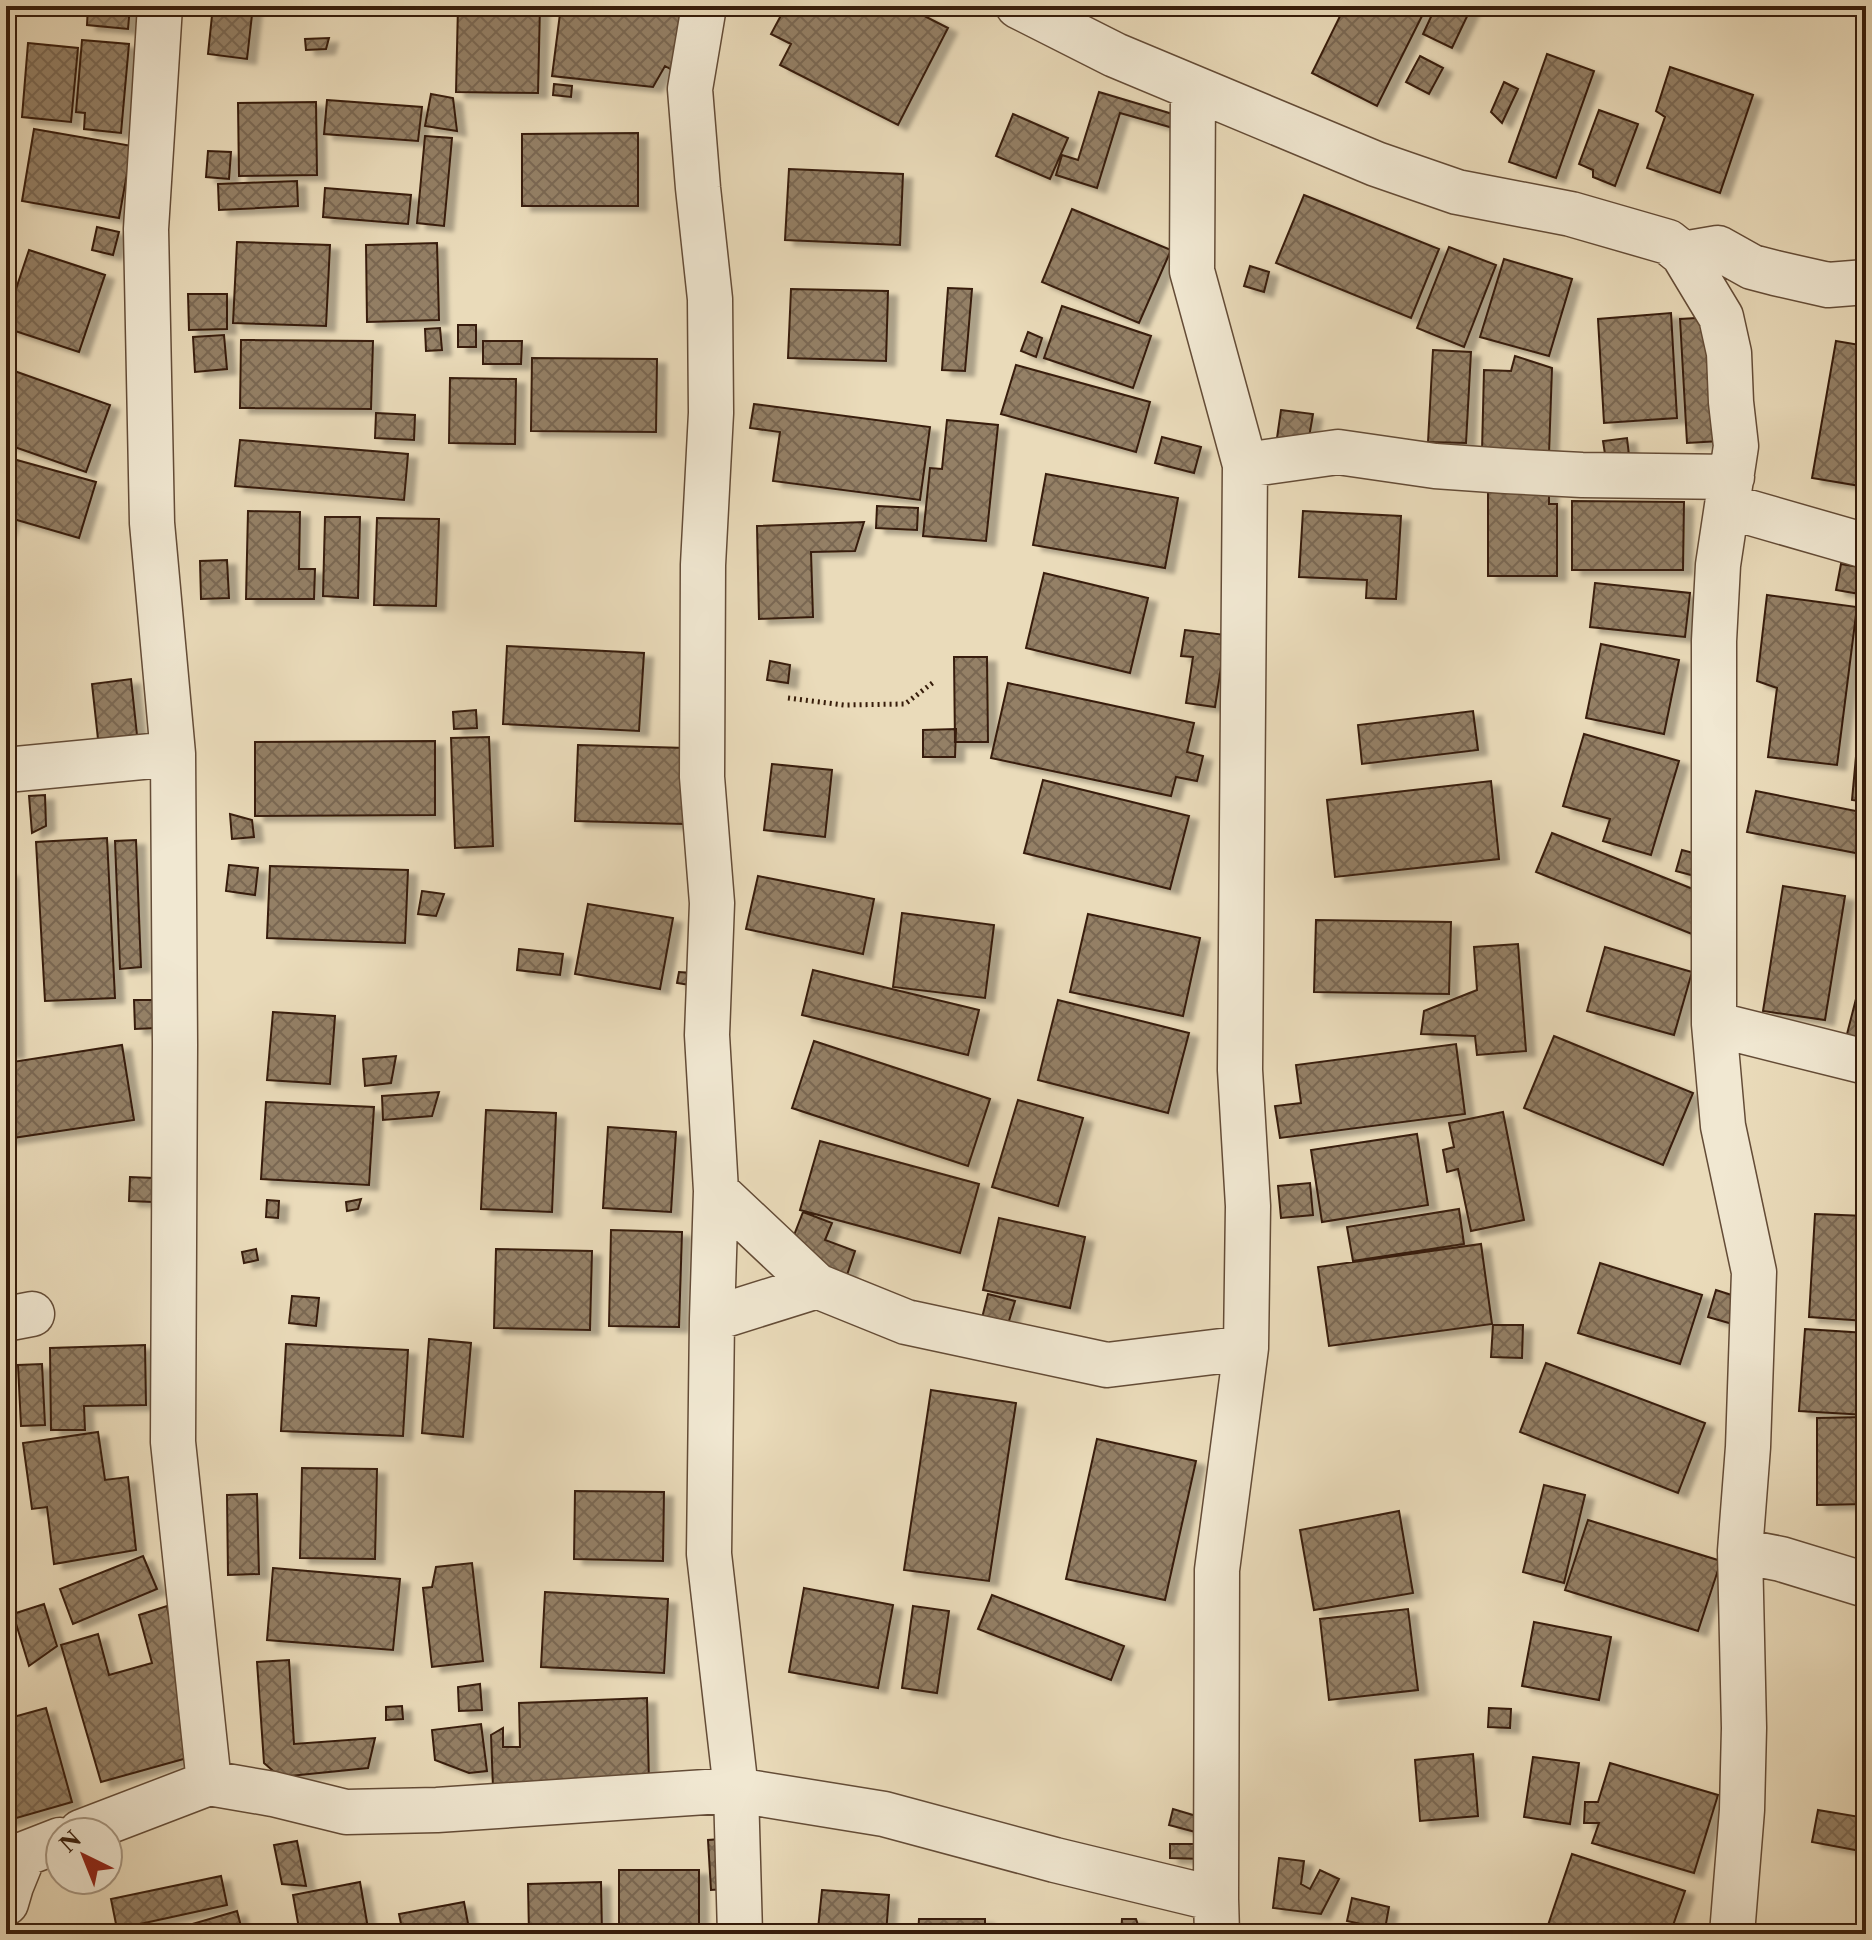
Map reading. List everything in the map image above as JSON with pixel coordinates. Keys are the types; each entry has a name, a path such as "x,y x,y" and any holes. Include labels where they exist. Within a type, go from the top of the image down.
{"street":[{"path":"160,6 146,229 152,523 173,754 173,1442 209,1783"},
{"path":"704,6 690,89 710,299 711,413 703,565 702,777 712,903 707,1035 716,1191 709,1554 736,1790 740,1934"},
{"path":"1018,6 1115,55 1376,164 1457,192 1571,214 1668,242 1683,254 1721,317 1729,353 1736,446 1718,565 1714,641 1714,1024 1723,1126 1754,1272 1748,1447 1740,1551 1744,1728 1742,1810 1732,1934"},
{"path":"123,1816 209,1783 273,1794 346,1812 437,1810 736,1790 884,1814 1055,1860 1217,1917 1217,1570 1246,1348 1248,1206 1240,1070 1245,465 1192,271 1193,88"},
{"path":"1683,254 1718,248 1752,267 1801,279 1828,285 1866,282"},
{"path":"1245,465 1338,452 1435,466 1582,475 1730,492 1866,546"},
{"path":"6,770 173,754"},
{"path":"1714,1024 1866,1062"},
{"path":"716,1191 817,1286 906,1322 1107,1365 1246,1348"},
{"path":"712,1319 817,1286"},
{"path":"1740,1551 1781,1559 1866,1585"},
{"path":"6,1903 11,1886 30,1852"}],"path":[{"path":"788,698 844,705 905,704 935,681"}],"building":[{"path":"88,6 130,6 128,29 87,25"},
{"path":"213,6 253,6 247,59 208,54"},
{"path":"458,6 540,6 538,93 456,92"},
{"path":"561,6 695,6 679,74 665,66 653,87 552,76"},
{"path":"786,6 905,6 948,28 898,125 780,65 791,44 771,34"},
{"path":"1345,6 1427,6 1377,106 1312,73"},
{"path":"1436,6 1472,6 1452,48 1423,34"},
{"path":"329,38 326,49 306,50 305,39"},
{"path":"82,40 129,44 121,133 84,129 85,113 76,112"},
{"path":"28,43 78,48 71,122 22,117"},
{"path":"1547,54 1594,71 1556,178 1509,162"},
{"path":"1420,56 1443,68 1429,94 1406,82"},
{"path":"1670,67 1753,95 1720,193 1647,168 1665,117 1656,111"},
{"path":"1504,82 1518,89 1502,123 1491,112"},
{"path":"554,84 572,86 571,97 553,95"},
{"path":"1099,92 1176,115 1173,128 1120,113 1097,188 1056,175 1062,155 1078,160"},
{"path":"431,94 453,98 457,131 425,126"},
{"path":"327,100 422,107 418,141 324,134"},
{"path":"316,102 317,175 239,176 238,103"},
{"path":"1599,110 1638,124 1615,186 1593,177 1593,170 1579,164"},
{"path":"1013,114 1068,138 1050,179 996,156"},
{"path":"34,129 132,146 119,218 22,201"},
{"path":"638,133 638,206 522,206 522,134"},
{"path":"425,136 452,138 444,226 417,223"},
{"path":"208,151 231,152 229,179 206,177"},
{"path":"789,169 903,174 900,245 785,240"},
{"path":"297,181 298,206 219,210 218,184"},
{"path":"325,188 411,195 408,224 323,217"},
{"path":"1304,195 1439,249 1411,318 1276,263"},
{"path":"1072,209 1171,250 1139,323 1042,282"},
{"path":"97,227 119,232 113,255 92,250"},
{"path":"237,242 330,245 326,326 233,323"},
{"path":"437,243 439,320 367,322 366,245"},
{"path":"1449,247 1496,265 1464,347 1417,328"},
{"path":"29,250 105,275 79,352 6,328 6,319"},
{"path":"1504,259 1572,279 1549,356 1480,337"},
{"path":"1250,266 1269,272 1264,292 1244,286"},
{"path":"948,288 972,289 965,371 942,370"},
{"path":"791,289 888,291 886,361 788,358"},
{"path":"188,294 227,294 227,329 189,330"},
{"path":"1062,306 1151,336 1133,388 1044,358"},
{"path":"1671,313 1677,418 1604,423 1598,319"},
{"path":"1713,317 1720,441 1687,443 1680,319"},
{"path":"458,325 476,325 476,347 458,347"},
{"path":"440,328 442,350 426,351 425,329"},
{"path":"1028,332 1042,338 1036,357 1021,351"},
{"path":"224,335 227,369 195,372 193,337"},
{"path":"241,340 373,341 371,409 240,408"},
{"path":"483,341 522,341 521,364 483,364"},
{"path":"1836,341 1866,346 1866,487 1812,478"},
{"path":"1433,350 1471,352 1466,443 1428,442"},
{"path":"1515,356 1552,368 1549,454 1482,452 1484,370 1511,371"},
{"path":"532,358 657,359 656,432 531,431"},
{"path":"1016,365 1150,402 1136,452 1001,414"},
{"path":"6,368 110,405 86,472 6,444"},
{"path":"450,378 516,379 515,444 449,443"},
{"path":"754,404 930,427 920,500 773,481 780,432 750,428"},
{"path":"1281,410 1313,414 1308,443 1277,438"},
{"path":"376,413 415,415 414,440 375,438"},
{"path":"947,420 998,425 986,541 923,536 930,468 942,469"},
{"path":"1162,437 1201,447 1194,473 1155,463"},
{"path":"1627,438 1630,464 1607,467 1603,441"},
{"path":"240,440 408,454 404,500 235,486"},
{"path":"6,457 96,482 79,538 10,518 6,532"},
{"path":"1046,474 1178,498 1165,568 1033,545"},
{"path":"1488,481 1549,481 1549,504 1557,504 1557,576 1488,576"},
{"path":"1572,501 1684,502 1683,570 1572,570"},
{"path":"877,506 918,508 917,530 876,528"},
{"path":"248,511 300,512 299,569 315,569 314,599 246,599"},
{"path":"1303,511 1401,516 1396,599 1366,598 1367,580 1299,577"},
{"path":"325,517 360,517 358,598 323,596"},
{"path":"377,518 439,519 436,606 374,605"},
{"path":"864,522 855,551 811,552 813,617 759,619 757,526"},
{"path":"227,560 229,598 201,599 200,561"},
{"path":"1841,564 1865,568 1860,594 1836,590"},
{"path":"1044,573 1148,598 1130,673 1026,648"},
{"path":"1595,583 1690,593 1685,637 1590,627"},
{"path":"1767,595 1857,607 1837,765 1768,757 1777,688 1757,681"},
{"path":"1185,630 1226,635 1215,707 1186,703 1193,657 1181,656"},
{"path":"1601,644 1679,660 1664,734 1586,718"},
{"path":"507,646 644,653 639,731 503,724"},
{"path":"1866,648 1866,802 1852,800"},
{"path":"954,657 987,657 988,742 955,742"},
{"path":"770,661 790,665 788,683 767,680"},
{"path":"131,679 137,735 98,739 92,684"},
{"path":"1008,683 1194,723 1187,752 1203,756 1197,781 1176,777 1171,796 991,758"},
{"path":"476,710 477,728 454,729 453,712"},
{"path":"1473,711 1478,750 1362,764 1358,725"},
{"path":"956,729 955,757 923,757 923,730"},
{"path":"1584,734 1679,761 1651,855 1603,841 1610,819 1563,806"},
{"path":"489,737 493,846 455,848 451,738"},
{"path":"435,741 435,815 255,816 255,742"},
{"path":"578,745 686,748 684,824 575,821"},
{"path":"772,764 832,770 825,837 764,830"},
{"path":"1043,780 1189,816 1170,889 1024,853"},
{"path":"1491,781 1499,859 1335,877 1327,800"},
{"path":"1756,791 1866,813 1866,855 1747,832"},
{"path":"45,795 46,826 32,833 29,796"},
{"path":"230,814 252,820 254,837 232,839"},
{"path":"1552,833 1698,891 1697,936 1536,872"},
{"path":"107,838 115,998 45,1001 36,842"},
{"path":"136,840 141,967 120,969 115,841"},
{"path":"1682,850 1708,857 1702,878 1676,871"},
{"path":"229,865 258,868 255,895 226,891"},
{"path":"270,866 408,870 405,943 267,938"},
{"path":"6,872 9,872 15,1053 6,1053"},
{"path":"758,876 874,899 863,954 746,929"},
{"path":"1783,886 1845,896 1825,1020 1763,1011"},
{"path":"422,891 444,894 436,916 418,914"},
{"path":"588,904 673,918 660,989 575,974"},
{"path":"902,913 994,925 985,998 893,987"},
{"path":"1088,914 1200,938 1183,1016 1070,992"},
{"path":"1316,920 1451,922 1449,994 1314,992"},
{"path":"1518,944 1526,1051 1477,1055 1475,1036 1421,1034 1424,1011 1477,990 1474,947"},
{"path":"1605,947 1692,972 1674,1035 1587,1011"},
{"path":"519,949 563,954 560,975 517,970"},
{"path":"813,970 979,1010 968,1055 802,1015"},
{"path":"679,972 692,973 690,985 677,983"},
{"path":"1859,987 1866,988 1866,1043 1846,1038"},
{"path":"134,1000 154,1000 156,1028 135,1029"},
{"path":"1058,1000 1189,1033 1168,1113 1038,1080"},
{"path":"273,1012 335,1016 330,1084 267,1080"},
{"path":"1554,1036 1693,1093 1663,1165 1524,1108"},
{"path":"814,1041 990,1099 968,1166 792,1108"},
{"path":"1456,1044 1465,1114 1280,1138 1275,1106 1301,1103 1296,1065"},
{"path":"122,1045 134,1120 6,1139 6,1063"},
{"path":"396,1056 391,1083 365,1086 363,1059"},
{"path":"439,1092 432,1116 383,1120 382,1096"},
{"path":"1018,1100 1083,1118 1058,1206 992,1187"},
{"path":"266,1102 374,1107 369,1185 261,1179"},
{"path":"486,1110 556,1113 552,1212 481,1209"},
{"path":"1503,1112 1524,1220 1471,1231 1458,1169 1447,1172 1443,1150 1454,1147 1449,1123"},
{"path":"608,1127 676,1132 671,1212 603,1208"},
{"path":"1417,1134 1428,1205 1322,1222 1311,1150"},
{"path":"820,1141 979,1184 960,1253 800,1210"},
{"path":"130,1177 154,1178 153,1202 129,1201"},
{"path":"1310,1183 1313,1215 1281,1218 1278,1186"},
{"path":"361,1199 358,1209 347,1211 346,1202"},
{"path":"267,1200 279,1201 278,1218 266,1217"},
{"path":"1459,1209 1464,1244 1353,1261 1347,1227"},
{"path":"803,1212 832,1223 825,1240 855,1251 846,1278 786,1256"},
{"path":"1815,1214 1866,1216 1866,1321 1809,1317"},
{"path":"999,1218 1085,1237 1070,1308 983,1290"},
{"path":"611,1230 682,1232 679,1327 609,1326"},
{"path":"1481,1244 1492,1324 1329,1346 1318,1267"},
{"path":"256,1249 258,1260 244,1263 242,1252"},
{"path":"496,1249 592,1251 590,1330 494,1328"},
{"path":"1600,1263 1702,1295 1680,1364 1578,1333"},
{"path":"1716,1290 1744,1299 1736,1325 1708,1317"},
{"path":"988,1294 1015,1301 1008,1324 982,1318"},
{"path":"292,1296 319,1298 316,1326 289,1323"},
{"path":"1493,1325 1523,1325 1522,1358 1491,1357"},
{"path":"1805,1329 1866,1333 1866,1415 1799,1411"},
{"path":"429,1339 471,1343 463,1437 422,1433"},
{"path":"286,1344 408,1350 403,1436 281,1431"},
{"path":"145,1345 146,1405 84,1406 85,1430 51,1430 50,1348"},
{"path":"1546,1363 1705,1423 1678,1493 1520,1432"},
{"path":"42,1364 45,1425 21,1426 18,1365"},
{"path":"931,1390 1016,1403 989,1581 904,1570"},
{"path":"1866,1417 1866,1504 1817,1505 1817,1418"},
{"path":"98,1432 105,1480 128,1477 136,1550 54,1564 47,1507 32,1509 23,1443"},
{"path":"1097,1439 1196,1461 1165,1600 1066,1579"},
{"path":"302,1468 377,1469 375,1559 300,1558"},
{"path":"1544,1485 1585,1495 1564,1583 1523,1572"},
{"path":"575,1491 664,1492 663,1561 574,1559"},
{"path":"257,1494 259,1574 228,1575 227,1495"},
{"path":"1399,1511 1413,1593 1314,1610 1300,1530"},
{"path":"1588,1520 1721,1561 1698,1631 1565,1590"},
{"path":"143,1556 157,1589 73,1624 60,1589"},
{"path":"472,1563 483,1661 432,1667 423,1588 432,1587 436,1567"},
{"path":"273,1568 400,1579 393,1650 267,1640"},
{"path":"804,1588 893,1605 878,1688 789,1672"},
{"path":"545,1592 668,1599 664,1673 541,1667"},
{"path":"992,1595 1124,1646 1111,1680 978,1629"},
{"path":"44,1604 57,1646 29,1666 13,1614"},
{"path":"167,1606 198,1755 101,1782 61,1645 98,1634 109,1675 152,1663 139,1615"},
{"path":"913,1606 949,1611 937,1693 902,1688"},
{"path":"1408,1609 1418,1690 1329,1700 1320,1619"},
{"path":"1534,1622 1611,1637 1599,1700 1522,1686"},
{"path":"289,1660 294,1744 375,1738 368,1768 280,1777 264,1763 257,1662"},
{"path":"480,1684 482,1710 459,1711 458,1687"},
{"path":"647,1698 649,1783 493,1788 491,1735 503,1728 503,1747 520,1747 519,1703"},
{"path":"402,1706 403,1719 386,1720 386,1707"},
{"path":"46,1708 72,1802 6,1821 6,1719"},
{"path":"1489,1708 1511,1709 1510,1728 1488,1727"},
{"path":"481,1724 487,1771 469,1773 435,1760 432,1730"},
{"path":"1473,1754 1478,1816 1420,1821 1415,1760"},
{"path":"1533,1757 1579,1763 1570,1824 1524,1817"},
{"path":"1610,1763 1718,1795 1694,1873 1592,1843 1599,1823 1584,1823 1585,1802 1598,1802"},
{"path":"1173,1809 1203,1818 1199,1833 1169,1825"},
{"path":"1818,1810 1866,1818 1866,1852 1812,1842"},
{"path":"721,1839 725,1889 711,1890 708,1840"},
{"path":"297,1841 306,1886 282,1884 274,1845"},
{"path":"1170,1844 1203,1844 1203,1859 1170,1858"},
{"path":"1572,1854 1685,1891 1670,1934 1557,1934 1546,1931"},
{"path":"1279,1858 1304,1861 1301,1884 1310,1889 1320,1870 1339,1879 1321,1914 1273,1908"},
{"path":"619,1870 699,1870 699,1934 619,1934"},
{"path":"221,1876 227,1905 117,1929 111,1899"},
{"path":"360,1882 369,1934 300,1934 293,1895"},
{"path":"601,1882 602,1934 529,1934 528,1884"},
{"path":"822,1890 889,1895 886,1934 818,1929"},
{"path":"1352,1898 1389,1907 1385,1929 1347,1921"},
{"path":"464,1902 470,1934 403,1934 399,1914"},
{"path":"237,1911 243,1934 158,1934"},
{"path":"919,1919 985,1919 985,1934 918,1934"},
{"path":"1122,1919 1136,1919 1141,1934 1121,1934"}]}
